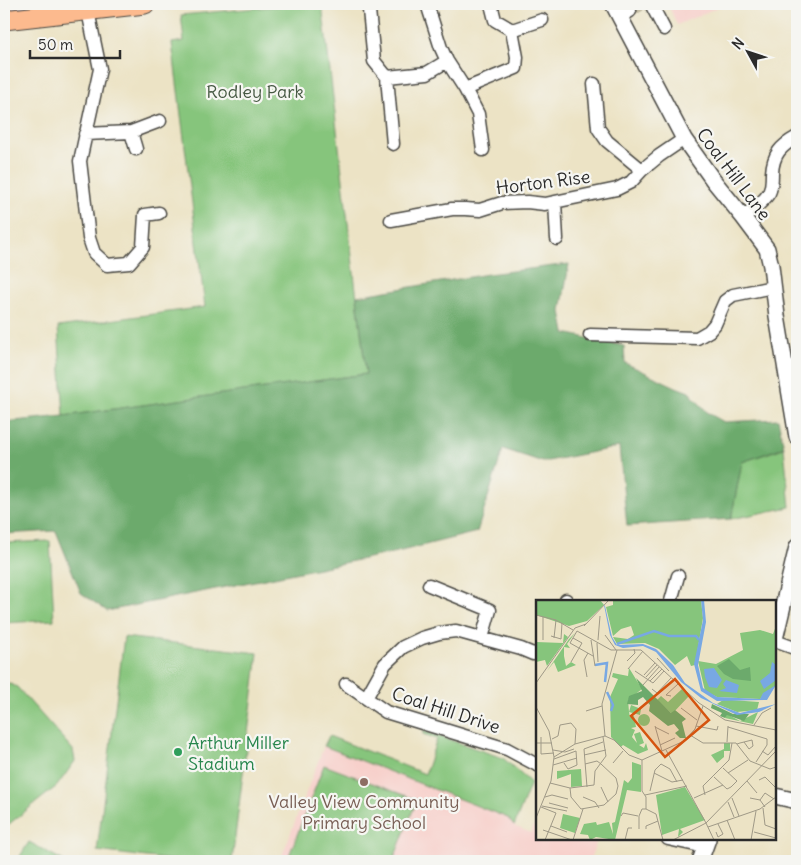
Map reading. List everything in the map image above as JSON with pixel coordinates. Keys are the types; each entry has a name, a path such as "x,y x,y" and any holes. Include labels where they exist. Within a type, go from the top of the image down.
{"main road":[{"path":"4,20 145,4"}],"street":[{"path":"427,4 447,61 478,114 483,150"},
{"path":"491,4 495,20 512,30 542,20"},
{"path":"651,4 664,29"},
{"path":"369,10 374,61 387,78 393,144"},
{"name":"Coal Hill Lane","path":"621,10 684,139 713,180 767,249 771,266 776,316 792,368 797,437"},
{"path":"88,11 100,69 80,161 89,238 94,253 107,265 129,263 143,247 145,215 159,213"},
{"path":"465,89 516,68 517,57 512,30"},
{"path":"387,78 427,73 447,61"},
{"path":"594,84 598,128 607,141 642,170"},
{"path":"85,134 131,132 160,121"},
{"path":"131,132 136,150"},
{"path":"743,217 762,201 770,191 775,158 780,149 797,136"},
{"name":"Horton Rise","path":"391,220 452,209 480,210 502,203 527,202 545,204 617,190 631,182 659,156 684,139"},
{"path":"555,202 557,240"},
{"path":"590,335 696,338 708,332 715,324 726,301 733,295 773,287"},
{"path":"776,636 797,547"},
{"path":"671,600 678,576"},
{"path":"429,585 490,610 482,638"},
{"path":"366,698 385,664 402,647 439,632 456,631 533,654 536,653"},
{"path":"776,640 797,649"},
{"name":"Coal Hill Drive","path":"346,684 386,712 507,749 536,764"},
{"path":"776,796 797,801"},
{"path":"672,840 704,849"}],"shaded area":[{"path":"4,4 98,4 4,14"},
{"path":"668,4 725,4 677,25"},
{"name":"Valley View Community Primary School","path":"324,746 508,818 514,826 531,833 536,821 536,840 598,840 589,861 280,861"}],"green space":[{"name":"Rodley Park","path":"300,4 322,4 366,374 64,416 58,327 205,307 172,43 184,41 181,15"},
{"path":"569,264 561,311 565,333 624,346 625,363 689,392 708,413 724,422 778,419 784,447 742,462 731,519 627,526 619,447 543,462 503,449 477,532 393,553 107,611 81,593 56,531 4,534 4,422 64,416 366,374 357,296 488,274"},
{"path":"784,448 790,507 731,519 742,462"},
{"path":"50,541 54,620 4,623 4,543"},
{"name":"Arthur Miller Stadium","path":"124,637 258,653 232,861 180,861 97,851"},
{"path":"4,681 17,687 73,750 75,761 57,786 4,828"},
{"path":"424,731 503,758 531,783 514,826 508,818 324,746 329,736 425,774 437,739 423,734"},
{"path":"324,765 417,800 393,861 287,861"},
{"path":"29,842 64,861 17,861"}],"tunnel":[{"path":"630,11 643,4"}],"place":[{"name":"Arthur Miller Stadium","path":"178,752"},
{"name":"Valley View Community Primary School","path":"364,782"}]}
